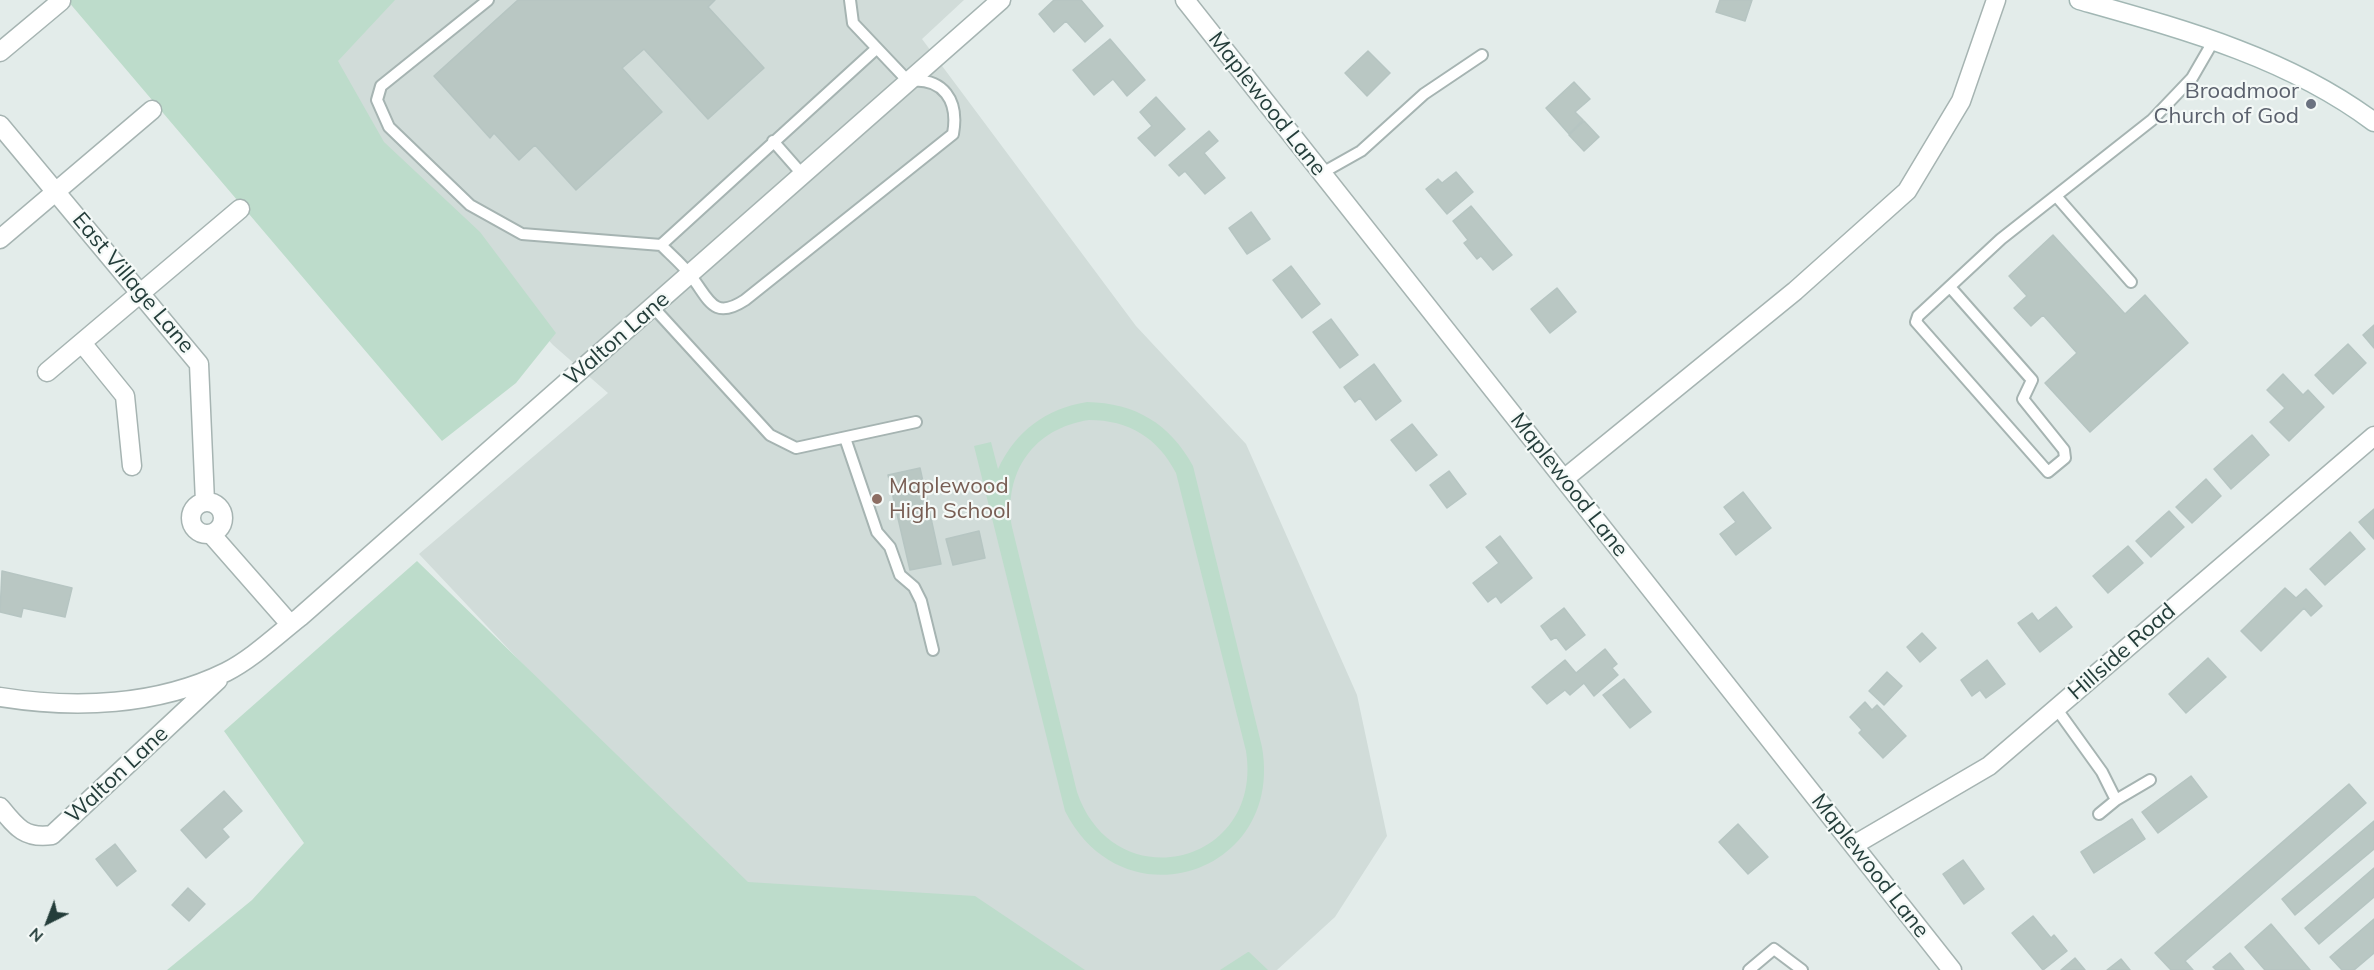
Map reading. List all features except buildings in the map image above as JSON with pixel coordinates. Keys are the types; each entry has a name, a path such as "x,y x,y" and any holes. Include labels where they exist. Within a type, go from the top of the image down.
{"street":[{"name":"Walton Lane","path":"0,807 15,826 35,837 52,835 228,671 295,621 691,276 802,174 1002,0"},
{"name":"Maplewood Lane","path":"1185,0 1952,970"},
{"path":"1564,479 1795,291 1907,190 1961,101 1996,0"},
{"path":"2079,0 2214,40 2301,76 2353,106 2374,122"},
{"path":"0,52 62,1"},
{"path":"0,239 152,110"},
{"name":"East Village Lane","path":"4,138 57,191 199,364 205,502"},
{"path":"47,372 240,209"},
{"path":"82,343 125,396 132,466"},
{"name":"Hillside Road","path":"1854,845 1989,766 2374,436"},
{"path":"215,531 223,513 216,504 205,502 195,506 191,521 196,531 215,531 295,621"},
{"name":"Walton Lane","path":"0,697 71,704 133,700 198,684 228,671"}],"lane":[{"path":"488,0 381,86 377,100 389,127 470,205 522,234 662,245 691,276 709,303 719,308 732,309 953,134 956,116 950,100 940,86 923,79 908,81 853,23 850,0"},
{"path":"1950,287 2032,381 2023,399 2064,450 2065,458 2048,472 1916,322 1950,287 2001,239 2152,120 2192,78 2214,40"},
{"path":"662,245 876,49"},
{"path":"1322,173 1361,151 1424,94 1482,55"},
{"path":"773,141 802,174"},
{"path":"2056,196 2131,282"},
{"path":"653,307 770,435 796,448 916,422"},
{"path":"845,438 877,532 890,547 900,575 914,587 921,601 933,650"},
{"path":"2056,708 2102,772 2116,800"},
{"path":"2099,814 2116,800 2150,780"},
{"path":"1749,970 1774,949 1803,970"}],"shaded area":[{"name":"Maplewood High School","path":"286,0 964,0 922,39 1136,326 1246,444 1357,695 1387,836 1335,917 1277,970 811,970 419,554 608,393 553,345 365,142"}],"green space":[{"path":"67,0 395,0 338,61 384,142 480,232 556,333 516,383 442,441"},
{"path":"1087,402 1105,403 1136,412 1150,419 1174,438 1193,466 1262,747 1262,791 1249,827 1225,853 1194,870 1159,875 1123,867 1091,846 1065,811 974,446 991,442 998,469 1005,455 1023,433 1045,416 1072,405","holes":["1089,420 1117,423 1141,433 1160,450 1176,473 1246,751 1245,790 1232,821 1210,843 1182,855 1151,857 1122,848 1096,826 1077,792 1012,527 1010,507 1012,488 1026,456 1052,432"]},
{"path":"417,561 748,882 975,896 1085,970 167,970 252,900 304,843 224,731"},
{"path":"1248,952 1268,970 1220,970"}],"place":[{"name":"Broadmoor Church of God","path":"2311,104"},
{"name":"Maplewood High School","path":"877,499"}]}
